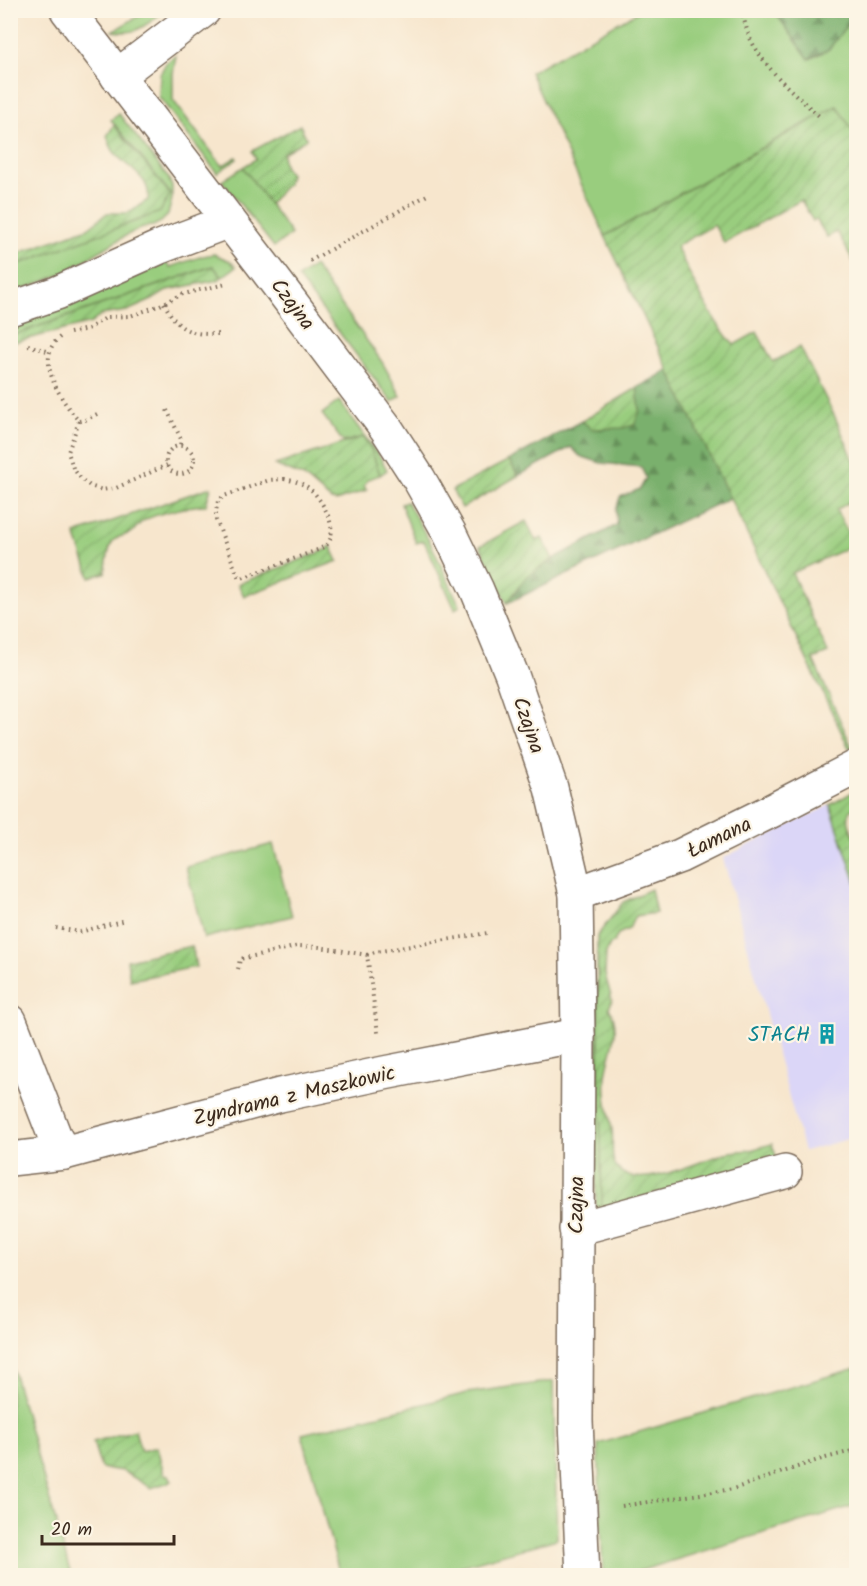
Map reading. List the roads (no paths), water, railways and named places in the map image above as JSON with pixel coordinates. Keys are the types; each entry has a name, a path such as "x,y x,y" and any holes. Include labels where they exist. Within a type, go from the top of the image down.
{"street":[{"name":"Czajna","path":"66,10 386,428 419,479 449,532 477,590 515,684 551,788 576,894 578,1035 576,1421 583,1575"},
{"path":"117,76 204,10"},
{"path":"10,309 57,293 160,247 229,221"},
{"name":"Łamana","path":"576,894 680,856 856,767"},
{"path":"10,1021 55,1137 64,1153"},
{"name":"Zyndrama z Maszkowic","path":"10,1159 64,1153 280,1095 578,1035"},
{"path":"576,1229 785,1172"}],"place":[{"name":"STACH","path":"827,1034"}]}
